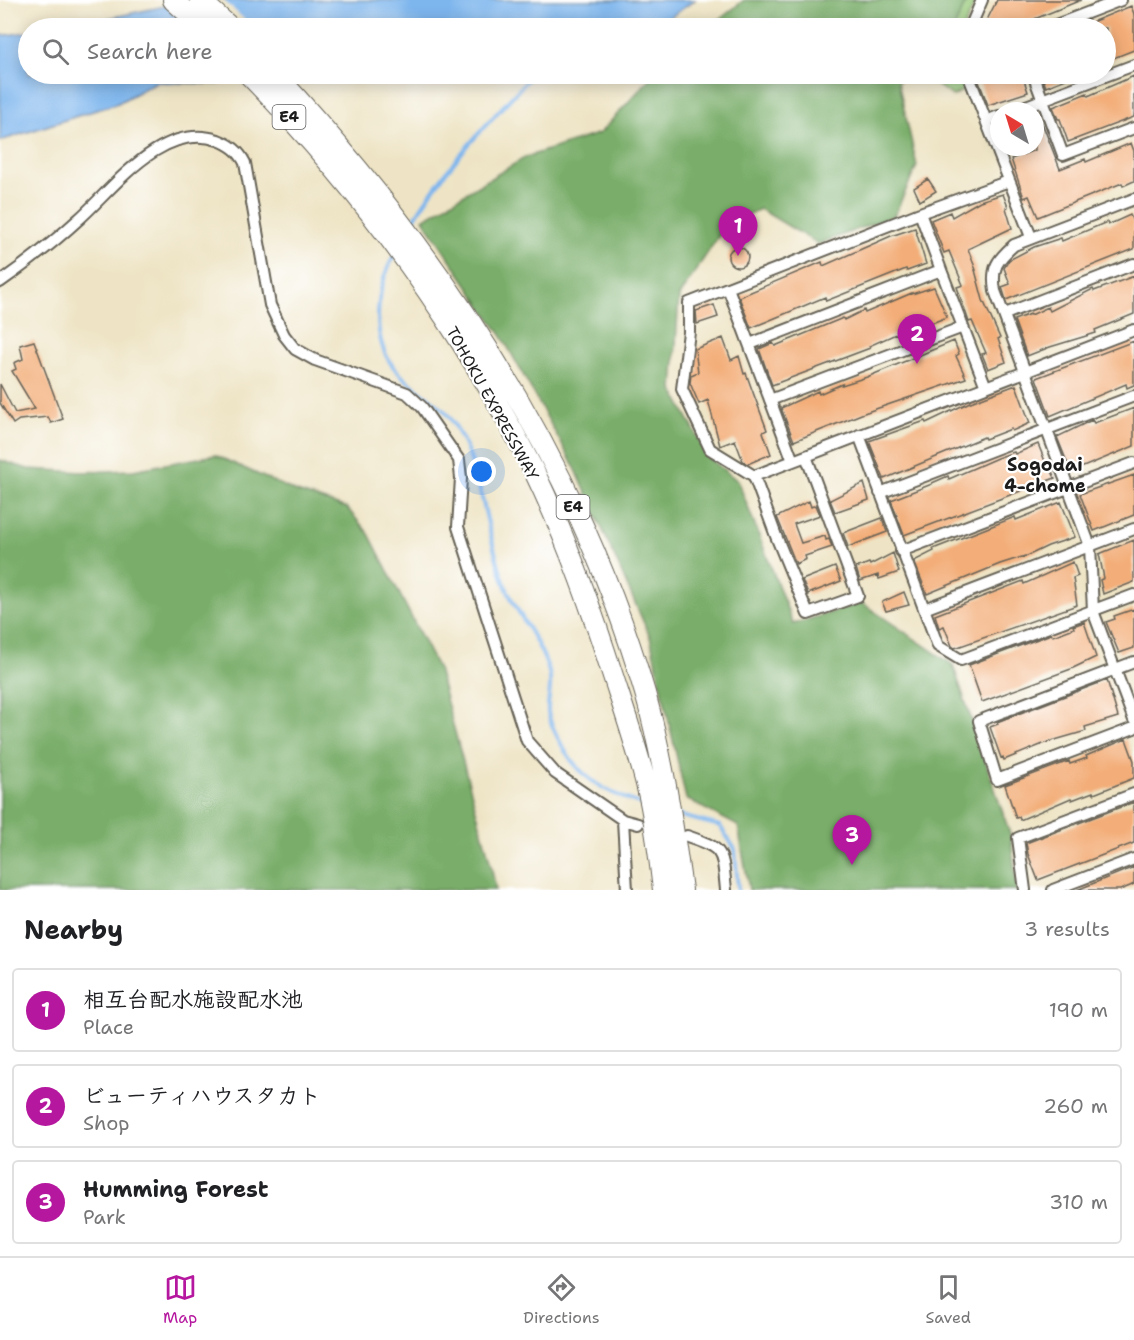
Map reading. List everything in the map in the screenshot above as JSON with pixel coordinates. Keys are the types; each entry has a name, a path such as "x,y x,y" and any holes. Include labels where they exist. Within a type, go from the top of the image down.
{"highway":[{"path":"173,0 193,18"},
{"path":"202,0 220,18"},
{"name":"TOHOKU EXPRESSWAY","path":"257,84 328,160 405,259 460,340 499,406 562,533 603,645 647,791 663,827 682,890"},
{"name":"TOHOKU EXPRESSWAY","path":"284,84 347,155 416,243 473,325 552,461 604,576 630,645 645,695 667,799 663,827 663,890"}],"street":[{"path":"974,18 982,0"},
{"path":"1073,18 1115,1"},
{"path":"1116,72 1134,65"},
{"path":"972,84 1031,237"},
{"path":"1037,84 1063,155 1134,128"},
{"path":"1038,102 1085,84"},
{"path":"986,121 990,119"},
{"path":"0,282 30,261 80,218 108,188 155,151 178,140 198,137 209,137 232,146 242,156 245,164 270,305 284,335 295,349 315,360 407,393 422,407 459,460 461,478 458,527 527,741 555,773 623,820 663,827 712,845 720,854 726,890"},
{"path":"806,456 858,596 808,614 754,476 710,449 682,389 689,332 689,303 920,213 1009,181"},
{"path":"1134,199 1031,237 1014,246 1002,256 995,266 993,278 995,291 1090,546 1093,611 1134,720"},
{"path":"920,213 986,387"},
{"path":"1005,314 1134,264"},
{"path":"750,344 941,270"},
{"path":"728,288 793,461"},
{"path":"770,400 963,327"},
{"path":"754,476 1134,330"},
{"path":"880,493 1134,396"},
{"path":"859,435 938,646 961,660 1134,595"},
{"path":"902,551 1134,463"},
{"path":"924,609 1134,529"},
{"path":"1134,662 979,721 997,780 1134,728"},
{"path":"1025,890 1018,838 1134,794"},
{"path":"623,820 627,890"},
{"path":"1053,890 1134,859"}],"green space":[{"path":"744,0 967,0 959,18 722,18"},
{"path":"958,0 976,0 968,18 924,18"},
{"path":"645,84 898,84 917,166 894,216 818,244 760,209 726,225 679,296 673,390 709,458 738,481 793,624 862,603 953,665 1011,837 1017,890 749,890 738,826 686,799 650,637 576,470 501,335 423,219 526,157 600,133"},
{"path":"936,84 964,84 965,89 953,96"},
{"path":"215,455 297,492 347,508 369,534 438,669 496,890 0,890 0,460 28,469 83,472 133,470"}],"water":[{"path":"193,0 695,0 669,18 109,18"},
{"path":"18,33 18,84 152,84 118,103 0,141 0,36"}],"pier":[{"path":"178,0 223,0 243,18 179,18 163,3"}],"building":[{"path":"997,0 1081,0 1037,18 988,18"},
{"path":"1131,6 1134,14 1134,50 1116,57 1116,18 1102,18"},
{"path":"1134,76 1134,117 1068,142 1053,107"},
{"path":"980,84 1025,84 1028,92 997,102 990,102 988,105"},
{"path":"1044,128 1060,169 1085,159 1086,162 1131,143 1134,151 1134,181 1123,186 1122,183 1038,217 1029,196 1024,198 1011,159 1019,156 1044,156"},
{"path":"928,179 936,191 920,201 914,188"},
{"path":"1003,194 1012,228 968,249 983,300 1000,338 998,339 1006,362 988,369 982,354 986,353 972,321 969,322 957,287 963,285 949,251 944,253 931,220 950,212 952,217 980,201"},
{"path":"1130,215 1134,224 1134,249 1006,300 1002,287 1010,284 1004,268 1009,260 1034,247 1061,238 1062,241"},
{"path":"915,228 926,264 907,271 906,269 826,301 825,297 751,328 739,297 822,262 823,266"},
{"path":"738,247 745,250 748,257 745,264 738,267 731,264 728,257 731,250"},
{"path":"1134,276 1134,314 1095,330 1096,333 1027,356 1014,320 1048,307 1050,311 1093,289 1094,291"},
{"path":"934,287 947,317 899,336 898,333 869,346 870,348 772,385 759,349 773,343 775,346 864,310 865,313 912,293"},
{"path":"714,305 718,317 697,324 696,311"},
{"path":"723,338 731,360 739,356 767,430 763,432 771,454 748,464 743,461 735,440 720,446 708,400 699,404 690,383 691,375 698,372 695,349"},
{"path":"34,341 63,419 51,423 48,417 19,420 13,424 0,403 0,384 15,413 35,409 12,371 16,369 14,363 23,359 20,345"},
{"path":"954,341 959,354 956,356 966,378 864,413 794,441 781,408 818,391 819,394 867,377"},
{"path":"1134,341 1134,385 1127,388 1126,384 1050,416 1036,378"},
{"path":"1016,385 1030,423 1012,431 1011,429 985,439 984,437 884,479 869,441 925,421 926,423 968,403"},
{"path":"1134,408 1134,446 1071,472 1057,437 1092,420 1094,423"},
{"path":"1038,444 1055,478 904,535 891,500 948,476 949,479 997,458 1014,452 1015,454"},
{"path":"1134,475 1134,515 1094,531 1080,494"},
{"path":"864,483 869,500 835,512 830,500"},
{"path":"809,501 811,507 816,505 820,515 794,524 801,543 825,536 832,547 805,556 806,559 796,564 777,517"},
{"path":"1061,502 1075,537 927,594 914,561 934,551 933,549"},
{"path":"882,518 887,532 848,547 843,533"},
{"path":"1134,540 1134,582 1103,594 1100,580 1104,578 1099,554"},
{"path":"893,553 899,572 879,579 878,575 860,581 856,568 869,563 870,565"},
{"path":"1073,562 1078,576 1073,578 1077,605 955,648 944,626 939,628 935,615 1023,581 1024,584"},
{"path":"835,567 841,581 808,594 802,580"},
{"path":"904,592 909,605 886,611 882,602"},
{"path":"1134,609 1134,648 1119,653 1106,622 1115,619 1114,616"},
{"path":"1084,622 1096,657 1071,669 982,702 969,665 1051,634 1053,636"},
{"path":"1107,680 1118,717 1085,727 1086,731 1048,742 1004,760 1003,757 1001,758 990,727 998,724 997,722"},
{"path":"1126,739 1134,761 1134,778 1094,794 1093,792 1072,800 1071,798 1020,820 1019,817 1016,818 1005,785 1069,761 1070,764 1087,758 1086,756"},
{"path":"1134,802 1134,843 1038,880 1026,843"},
{"path":"1134,867 1134,884 1130,886 1120,890 1077,890"}],"waterway":[{"path":"410,226 452,165 524,84"},
{"path":"394,256 385,277 379,301 378,325 383,348 387,358 399,373 446,413 462,439 476,475 494,550 506,587 540,650 549,672 548,712 553,729 565,752 583,773 616,795 644,805"},
{"path":"677,815 720,826 735,849 738,890"}],"place":[{"name":"相互台配水施設配水池","path":"738,256"},
{"name":"ビューティハウスタカト","path":"917,364"},
{"name":"Humming Forest","path":"852,865"}],"district":[{"name":"Sogodai 4-chome","path":"1045,475"}]}
